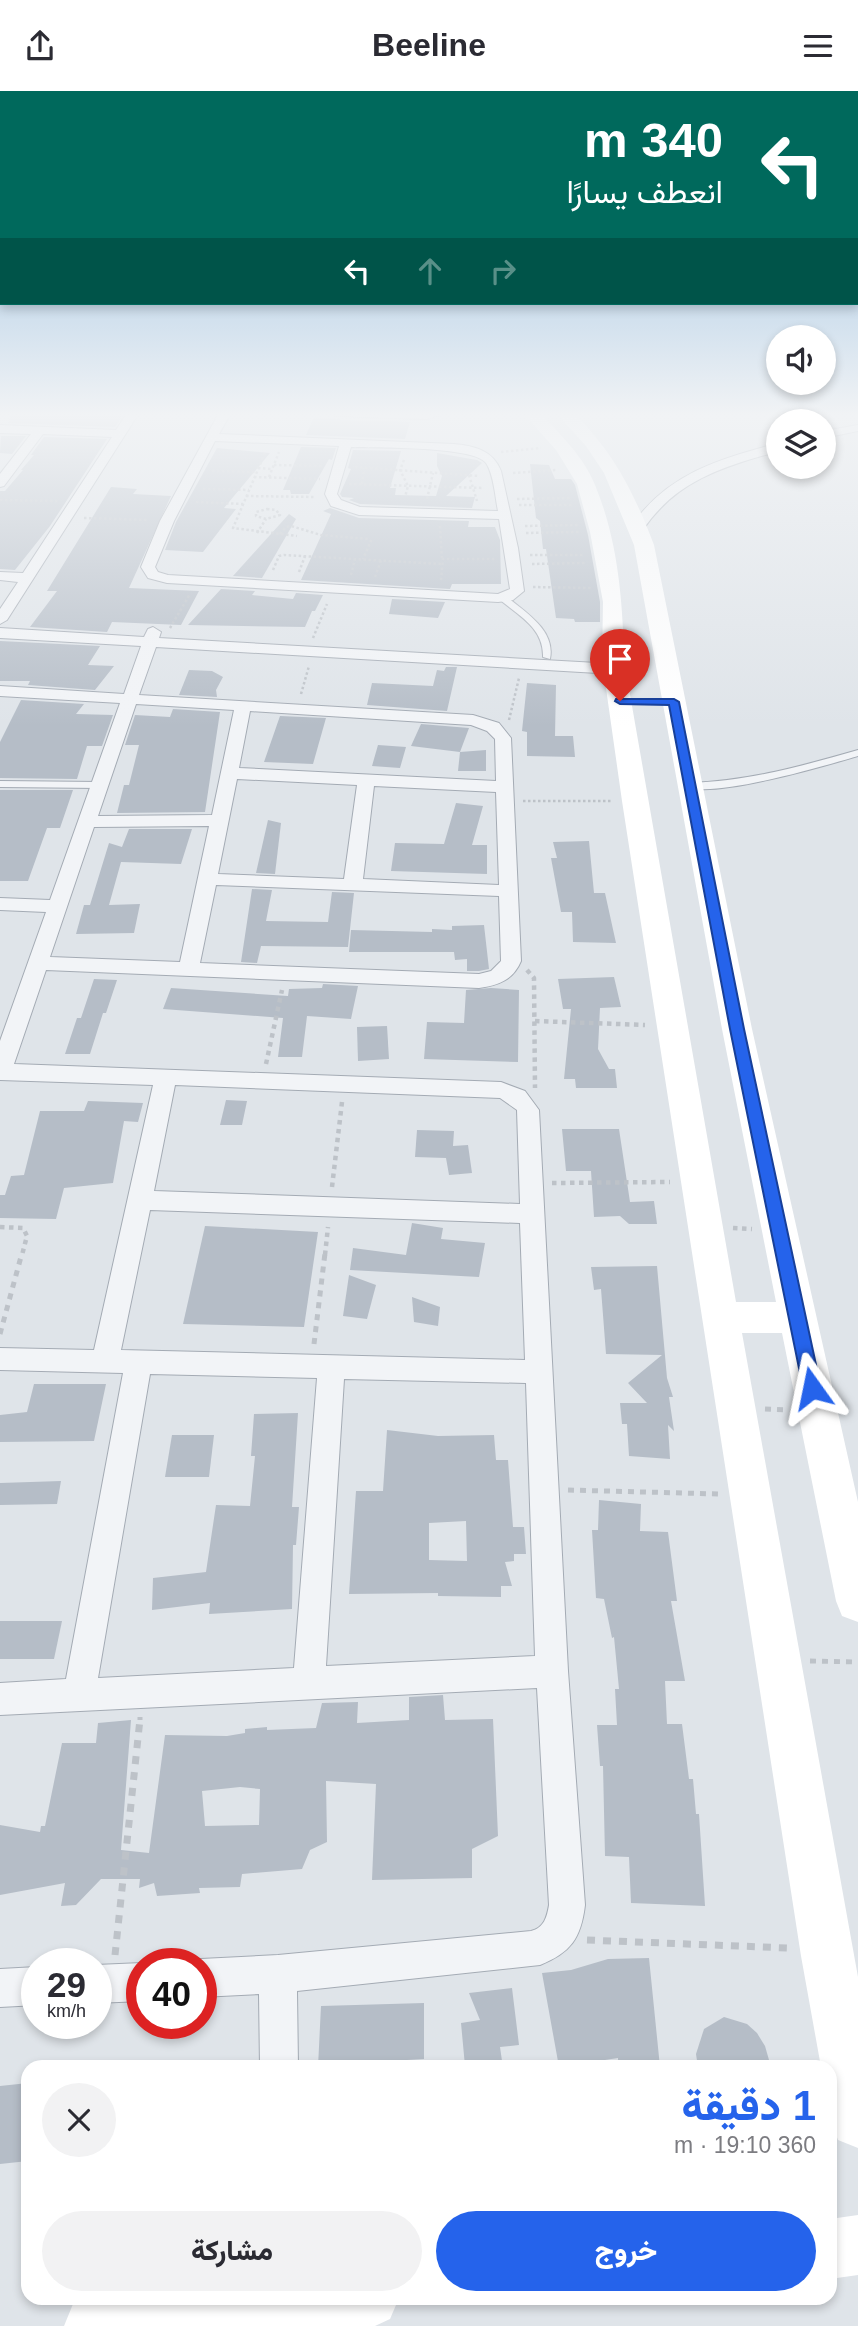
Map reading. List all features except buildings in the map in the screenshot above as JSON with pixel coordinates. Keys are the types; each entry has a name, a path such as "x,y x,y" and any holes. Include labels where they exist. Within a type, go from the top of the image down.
{"street":[{"path":"66,517 0,623 522,664 616,677"},
{"path":"169,517 148,567 149,571 167,579 503,598 515,593 518,587 504,517"},
{"path":"644,517 637,528 659,619 778,1229 858,1601"},
{"path":"596,518 637,528"},
{"path":"596,518 637,625 659,619"},
{"path":"596,518 635,801 776,1661 825,1949 853,2068 858,2120"},
{"path":"0,576 27,578"},
{"path":"0,633 157,636"},
{"path":"157,636 128,699 0,1072 501,1090 523,1101 528,1110 552,1671 567,1905 562,1931 543,1948 278,1974 217,1977"},
{"path":"313,647 547,656 616,677 674,702"},
{"path":"1,693 473,720 493,727 503,738 511,961 508,969 491,979 479,981 38,963"},
{"path":"188,968 243,706"},
{"path":"230,773 366,780 506,794"},
{"path":"353,885 366,780"},
{"path":"87,822 220,820"},
{"path":"207,880 509,891"},
{"path":"0,904 58,906"},
{"path":"105,1362 166,1077"},
{"path":"140,1200 532,1214"},
{"path":"720,1318 797,1317"},
{"path":"0,1359 539,1372"},
{"path":"79,1695 138,1363"},
{"path":"309,1683 331,1367"},
{"path":"0,1699 552,1671"},
{"path":"278,1974 279,2060"},
{"path":"0,1988 21,1987"},
{"path":"837,2248 858,2245"},
{"path":"95,2326 260,2305"}],"lane":[{"path":"503,598 542,633 548,645 547,656"},
{"path":"690,786 729,785 765,780 858,753"},
{"path":"0,784 100,785"}],"path":[{"path":"74,517 167,521"},
{"path":"237,517 233,528 297,537"},
{"path":"259,517 273,517"},
{"path":"439,517 442,562 440,595"},
{"path":"513,559 596,518"},
{"path":"266,585 281,555 442,562 513,559 596,518"},
{"path":"518,587 596,518"},
{"path":"257,533 266,519"},
{"path":"280,535 286,527 291,526 321,535 368,539 371,541 363,559"},
{"path":"157,636 198,581"},
{"path":"296,709 333,589"},
{"path":"493,727 511,718 522,664"},
{"path":"506,794 635,801"},
{"path":"508,969 527,971 534,978 536,1085 533,1094 523,1101"},
{"path":"263,1081 285,972"},
{"path":"535,1020 674,1026"},
{"path":"531,1183 698,1182"},
{"path":"0,1227 19,1227 27,1236 0,1333"},
{"path":"706,1228 778,1229"},
{"path":"735,1408 817,1412"},
{"path":"544,1489 749,1494"},
{"path":"776,1661 858,1662"},
{"path":"117,1983 142,1692"},
{"path":"554,1939 825,1949"}],"route":[{"path":"620,701 674,702 737,1029 812,1388"}]}
